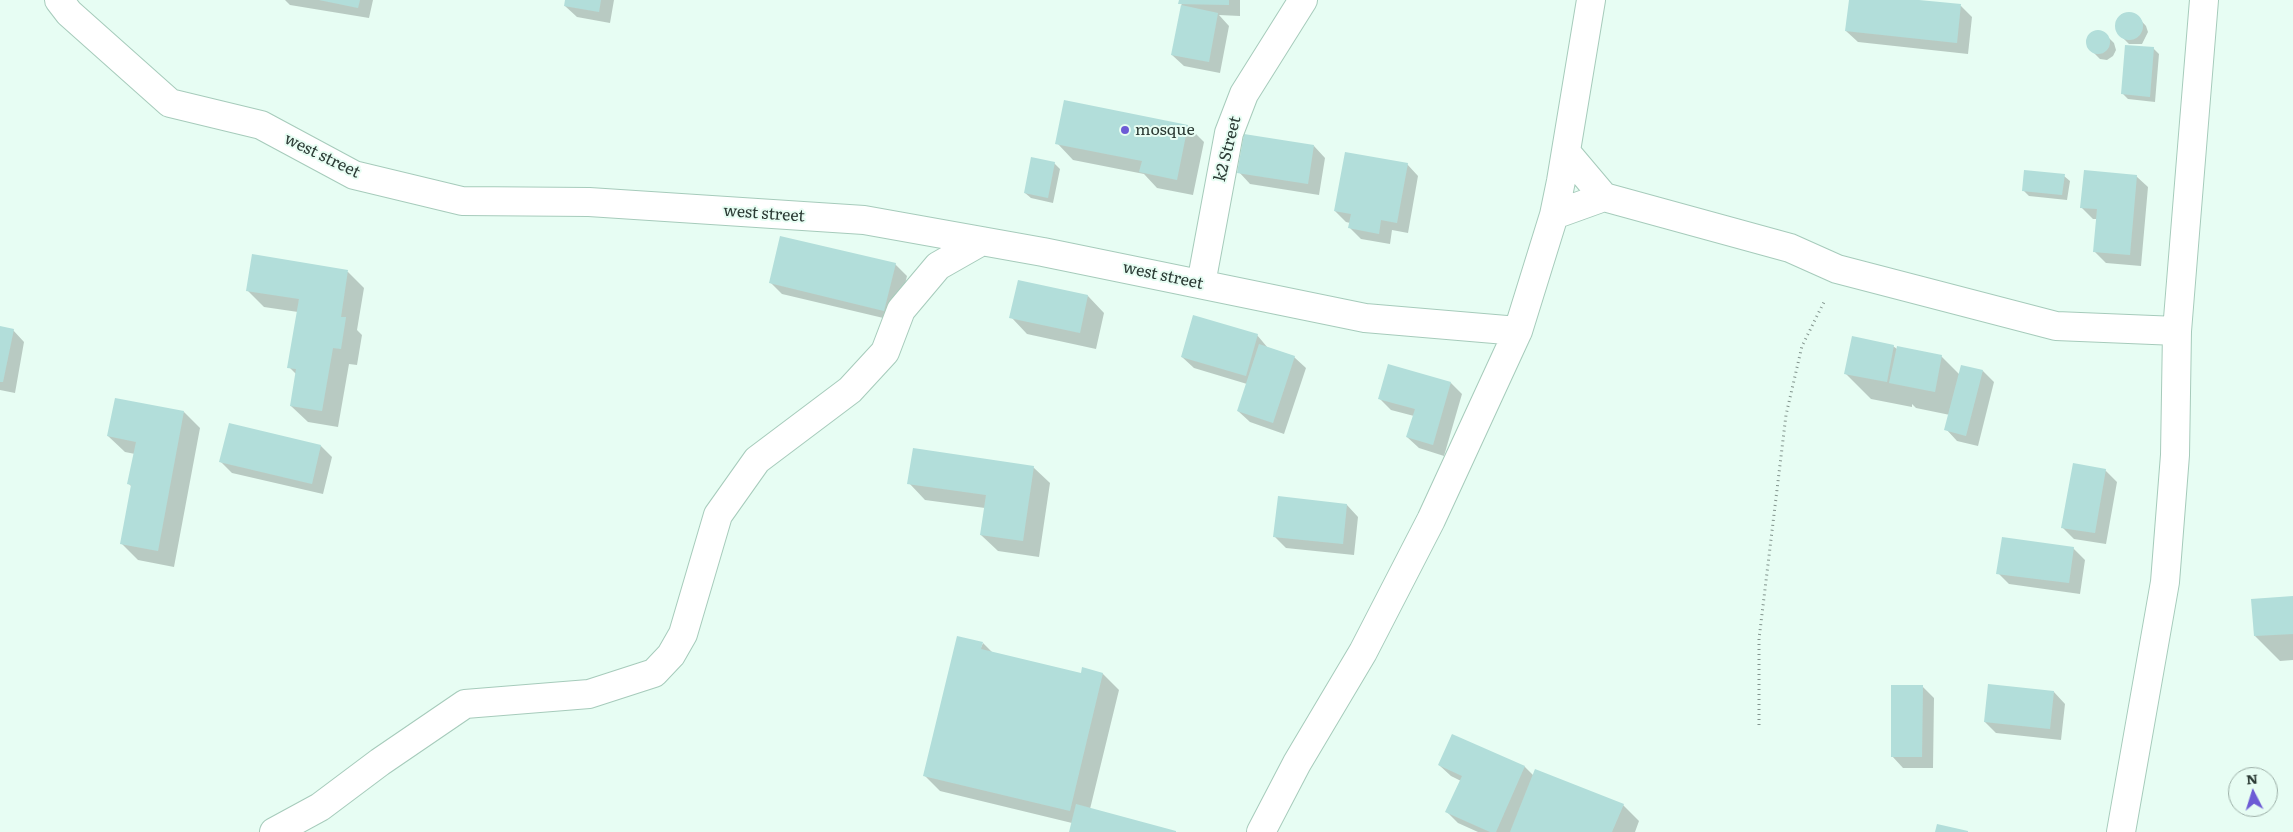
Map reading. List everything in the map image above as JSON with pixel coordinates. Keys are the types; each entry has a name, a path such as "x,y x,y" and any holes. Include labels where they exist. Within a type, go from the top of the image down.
{"street":[{"name":"west street","path":"59,0 83,26 170,103 261,125 354,175 462,201 589,202 864,220 982,241 1365,318 1518,331"},
{"name":"k2 Street","path":"1201,284 1229,133 1244,94 1302,0"},
{"path":"1261,832 1297,763 1363,652 1431,520 1518,331 1554,215 1591,0"},
{"path":"2121,832 2165,582 2175,455 2177,331 2204,0"},
{"path":"1566,152 1604,197 1790,248 1837,269 2056,326 2177,331"},
{"path":"1554,215 1604,197"},
{"path":"274,832 320,807 380,762 465,704 590,694 654,673 671,655 683,634 718,515 757,460 850,390 885,352 901,310 938,266 982,241"}],"path":[{"path":"1759,725 1759,639 1786,416 1802,346 1821,311 1837,269"}],"building":[{"path":"319,0 360,0 358,8"},
{"path":"565,0 601,0 599,12 564,6"},
{"path":"1179,0 1229,0 1229,5 1178,4"},
{"path":"1849,0 1919,0 1961,4 1957,43 1845,31"},
{"path":"1181,5 1218,13 1209,62 1171,55"},
{"path":"2129,12 2139,16 2143,26 2139,36 2129,40 2119,36 2115,26 2119,16"},
{"path":"2098,30 2107,33 2110,42 2107,51 2098,54 2089,51 2086,42 2089,33"},
{"path":"2125,45 2154,47 2150,97 2121,94"},
{"path":"1064,100 1188,125 1177,180 1139,172 1142,161 1055,144"},
{"path":"1244,134 1314,145 1308,184 1237,173"},
{"path":"1345,152 1408,163 1397,223 1381,220 1379,234 1348,228 1351,214 1334,211"},
{"path":"1031,157 1055,162 1048,198 1024,193"},
{"path":"2024,170 2065,174 2062,195 2022,191"},
{"path":"2084,170 2137,175 2130,255 2093,252 2097,209 2080,208"},
{"path":"780,236 896,263 884,311 769,283"},
{"path":"252,254 348,270 341,317 346,317 341,349 333,348 322,411 290,406 296,369 287,368 299,299 246,291"},
{"path":"1018,280 1088,295 1080,333 1009,318"},
{"path":"1193,315 1258,334 1246,376 1181,357"},
{"path":"0,326 14,329 3,382 0,382"},
{"path":"1852,336 1894,345 1887,382 1844,374"},
{"path":"1259,344 1295,356 1273,423 1237,411"},
{"path":"1897,346 1942,355 1935,392 1889,383"},
{"path":"1388,364 1451,382 1433,445 1406,437 1415,409 1378,399"},
{"path":"1961,365 1983,370 1966,436 1944,430"},
{"path":"115,398 184,411 158,551 120,544 131,485 127,484 136,442 107,436"},
{"path":"229,423 321,445 312,484 219,462"},
{"path":"913,448 1034,466 1023,541 980,535 986,495 907,484"},
{"path":"2073,463 2106,469 2095,533 2061,528"},
{"path":"1278,496 1347,504 1343,544 1273,537"},
{"path":"2002,537 2074,547 2069,583 1996,574"},
{"path":"2293,596 2293,634 2254,636 2251,599"},
{"path":"957,636 983,642 981,649 1081,673 1082,667 1103,673 1070,811 923,776"},
{"path":"1988,684 2054,691 2050,729 1984,722"},
{"path":"1891,685 1923,685 1922,757 1891,757"},
{"path":"1452,734 1525,766 1496,832 1490,832 1445,812 1462,776 1438,765"},
{"path":"1535,769 1624,804 1612,832 1510,832"},
{"path":"1076,804 1176,831 1176,832 1069,832"},
{"path":"1937,824 1968,831 1968,832 1935,832"}],"place":[{"name":"mosque","path":"1125,130"}]}
